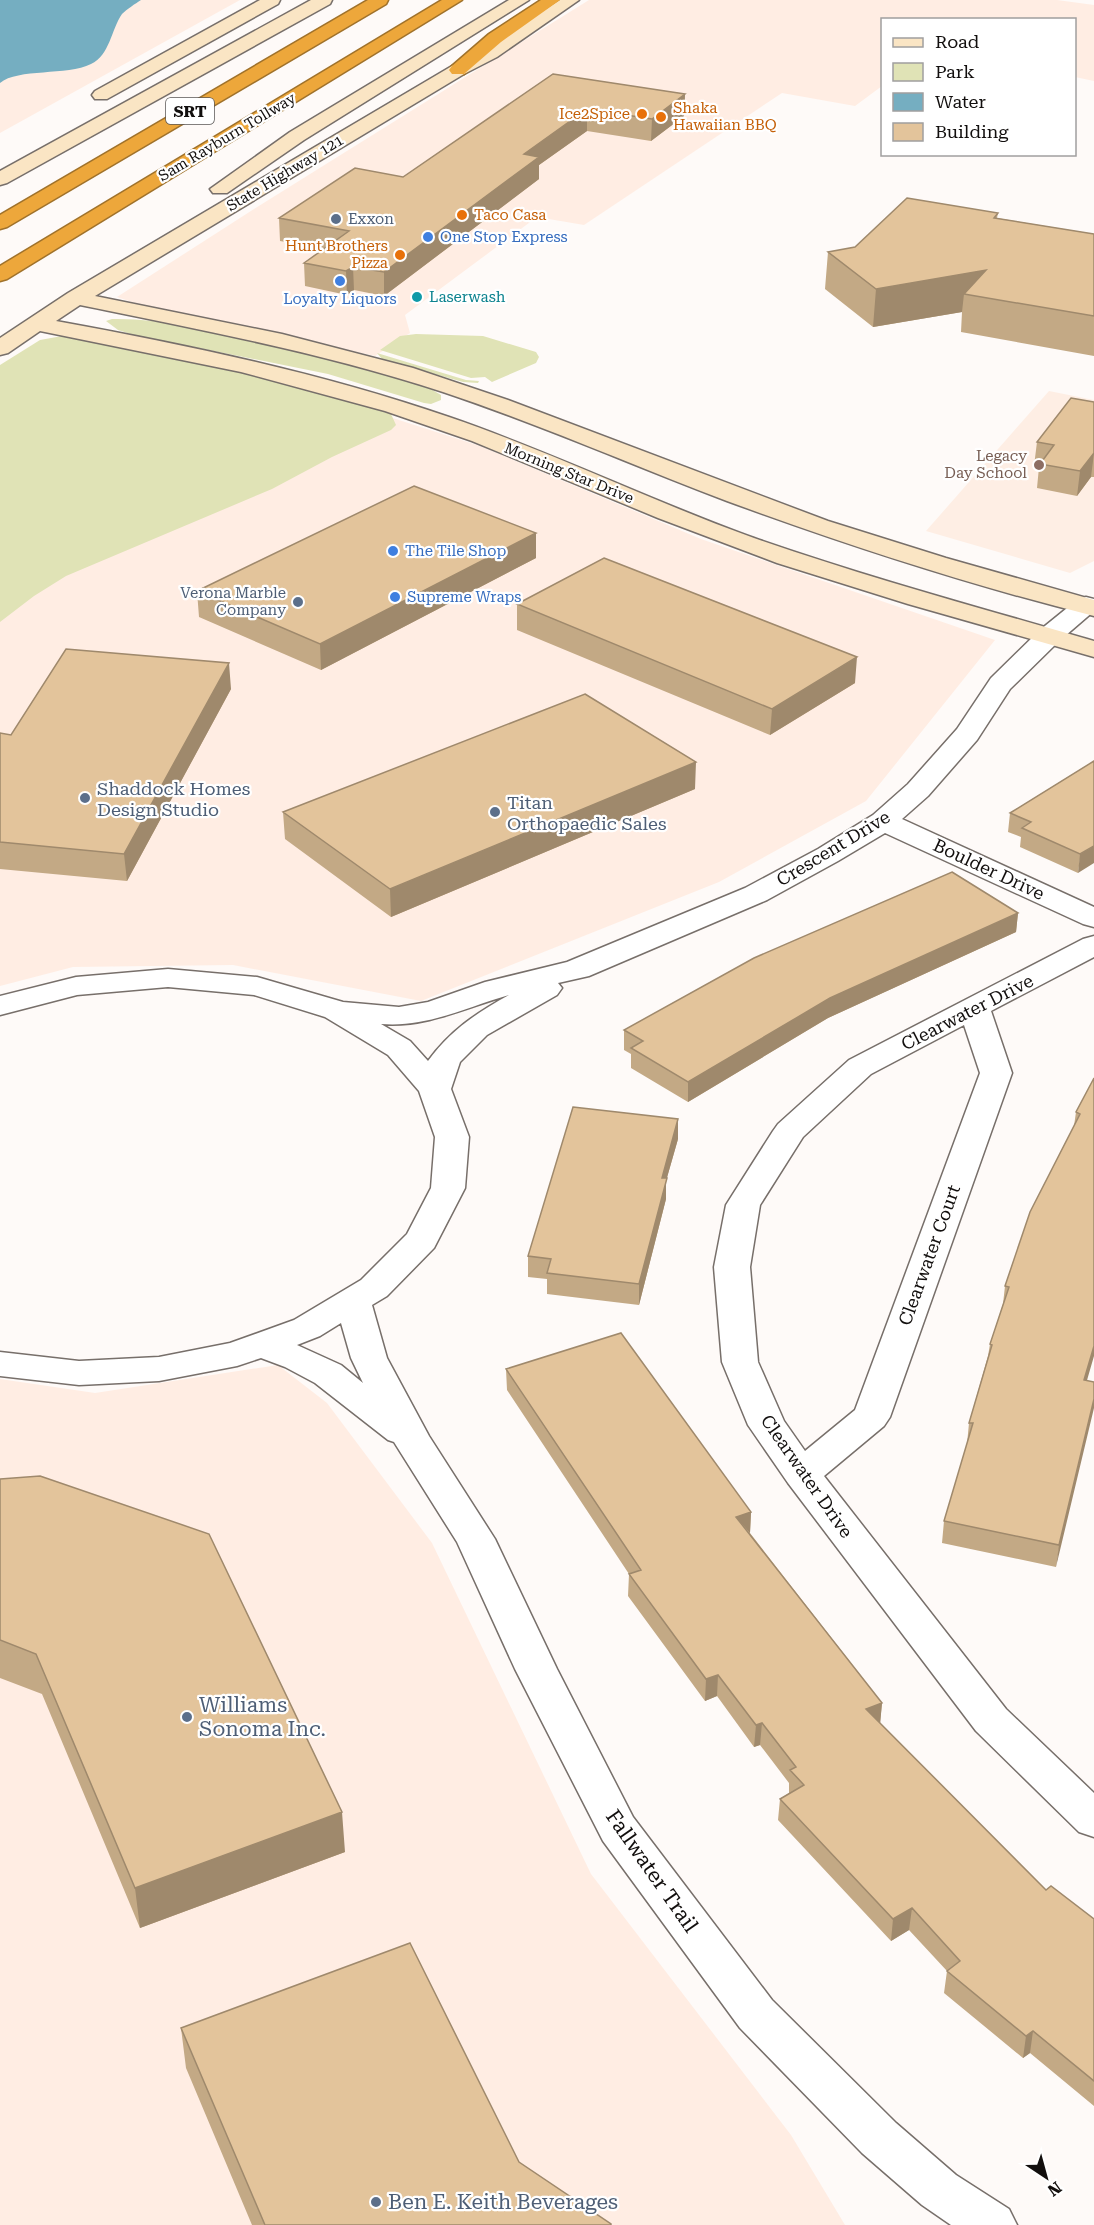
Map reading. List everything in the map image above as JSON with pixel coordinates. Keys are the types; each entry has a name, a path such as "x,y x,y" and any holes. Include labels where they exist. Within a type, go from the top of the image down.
{"highway":[{"name":"SRT","path":"0,223 380,0"},
{"name":"Sam Rayburn Tollway","path":"0,275 454,0"},
{"path":"458,70 495,38 552,0"}],"main road":[{"path":"81,106 272,0"},
{"path":"0,179 324,0"},
{"path":"122,270 214,193 297,136 520,0"},
{"name":"State Highway 121","path":"0,348 76,298 491,52 571,0"},
{"path":"76,298 330,352 405,373 536,416 783,513 917,557 1090,607"},
{"name":"Morning Star Drive","path":"37,324 112,337 235,364 337,390 417,414 484,438 742,543 877,587 1094,649"}],"street":[{"name":"Crescent Drive","path":"435,1089 444,1063 458,1043 489,1021 578,969 756,894 828,855 883,821 918,790 968,734 1000,684 1049,636 1090,607"},
{"name":"Boulder Drive","path":"883,821 1094,918"},
{"name":"Clearwater Drive","path":"1094,945 860,1067 790,1131 743,1205 732,1267 740,1362 767,1425 991,1720 1094,1820"},
{"name":"Crescent Drive","path":"336,1010 399,1016 434,1010 496,989 578,969"},
{"path":"0,1006 76,986 168,978 257,986 336,1010 399,1048 435,1089 453,1137 448,1188 422,1240 374,1288 307,1328 237,1353 159,1369 80,1373 0,1364"},
{"name":"Clearwater Court","path":"802,1474 871,1417 996,1073 974,1009"},
{"name":"Fallwater Trail","path":"353,1300 369,1358 412,1440 475,1539 536,1669 618,1829 756,2014 879,2138 939,2190 992,2225"},
{"name":"Fallwater Trail","path":"259,1345 298,1358 328,1374 412,1440"}],"shaded area":[{"path":"0,0 240,0 0,133"},
{"path":"589,0 1057,0 1094,5 1094,81 1076,77 1076,18 881,18 881,87 855,106 782,93 584,225 537,217 405,315 410,333 375,356 135,303 117,297"},
{"path":"0,378 327,397 480,446 701,539 995,640 866,801 719,882 421,1001 233,965 73,967 0,986"},
{"name":"Legacy Day School","path":"1049,391 1094,400 1094,561 1070,573 926,531"},
{"path":"278,1365 327,1403 432,1543 591,1874 791,2135 845,2225 0,2225 0,1379 95,1393"}],"green space":[{"path":"112,319 148,320 184,326 298,352 424,385 441,395 441,400 431,404 424,403 328,374 134,335 118,330 106,321"},
{"path":"416,334 483,336 536,352 539,357 536,363 492,382 485,377 471,378 380,350 400,336"},
{"path":"62,336 214,365 327,394 391,414 396,425 391,430 332,457 272,489 66,576 34,596 0,622 0,365 40,340"},
{"path":"377,353 466,380 479,381 478,383 463,382 382,359"}],"water":[{"path":"0,0 141,0 122,14 102,55 91,64 69,70 18,75 0,83"}],"building":[{"path":"553,74 685,94 652,119 587,109 524,154 539,157 384,272 353,267 346,271 304,263 349,231 279,218 355,168 403,177"},
{"path":"907,198 998,213 994,218 1094,234 1094,316 964,294 986,270 876,289 828,252 855,247"},
{"path":"1071,398 1094,402 1094,453 1080,471 1040,464 1054,445 1037,442"},
{"path":"414,486 536,533 320,644 197,591"},
{"path":"604,558 857,657 772,709 517,604"},
{"path":"66,649 229,663 124,854 0,842 0,733 11,735"},
{"path":"585,694 696,762 390,889 283,812"},
{"path":"1094,761 1094,846 1080,854 1022,828 1031,822 1010,813"},
{"path":"952,872 1018,913 830,998 688,1082 631,1048 643,1041 624,1030 754,958"},
{"path":"1094,1078 1094,1346 1084,1380 1094,1382 1094,1399 1059,1545 944,1521 973,1423 969,1423 992,1345 990,1344 1009,1287 1005,1286 1030,1212 1080,1114 1076,1112"},
{"path":"573,1107 678,1119 662,1178 667,1178 639,1284 547,1273 551,1259 528,1256"},
{"path":"621,1333 751,1512 736,1517 882,1703 866,1709 1046,1890 1051,1886 1094,1919 1094,2081 1033,2031 1026,2036 947,1971 960,1961 912,1908 893,1919 780,1799 804,1785 790,1770 796,1767 762,1723 756,1725 718,1675 706,1679 629,1574 641,1570 506,1369"},
{"path":"40,1476 209,1534 342,1812 135,1888 36,1654 0,1640 0,1479"},
{"path":"410,1943 519,2162 611,2225 265,2225 181,2028"}],"place":[{"name":"Ice2Spice","path":"642,114"},
{"name":"Shaka Hawaiian BBQ","path":"661,117"},
{"name":"Taco Casa","path":"462,215"},
{"name":"Exxon","path":"336,219"},
{"name":"One Stop Express","path":"428,237"},
{"name":"Hunt Brothers Pizza","path":"400,255"},
{"name":"Loyalty Liquors","path":"340,281"},
{"name":"Laserwash","path":"417,297"},
{"name":"Legacy Day School","path":"1039,465"},
{"name":"The Tile Shop","path":"393,551"},
{"name":"Supreme Wraps","path":"395,597"},
{"name":"Verona Marble Company","path":"298,602"},
{"name":"Shaddock Homes Design Studio","path":"85,798"},
{"name":"Titan Orthopaedic Sales","path":"495,812"},
{"name":"Williams Sonoma Inc.","path":"187,1717"},
{"name":"Ben E. Keith Beverages","path":"376,2202"}]}
